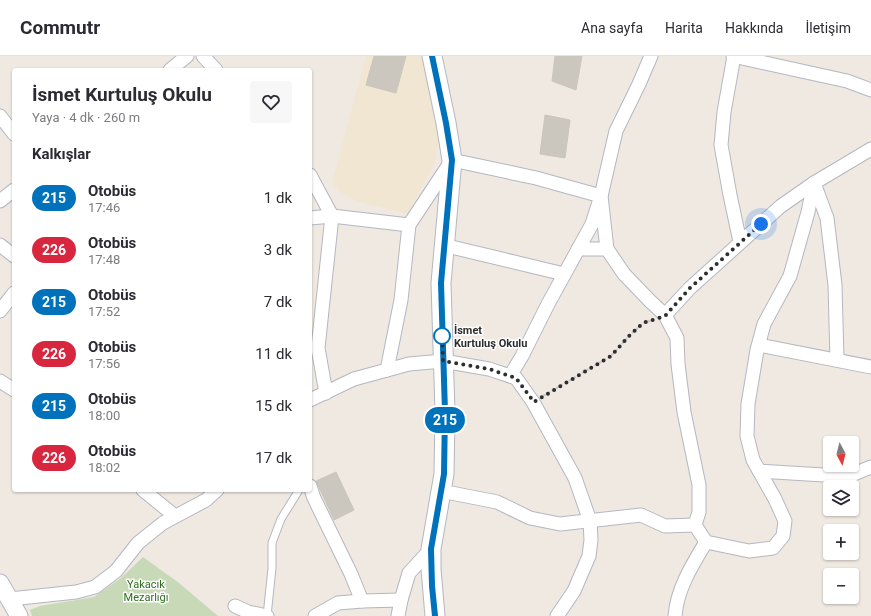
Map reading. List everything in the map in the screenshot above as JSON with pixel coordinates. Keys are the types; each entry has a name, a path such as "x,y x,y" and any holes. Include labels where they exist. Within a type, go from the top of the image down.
{"main road":[{"path":"432,56 452,160 443,245 441,283 445,439 444,474 431,549 432,586 435,616"}],"street":[{"path":"172,68 187,56"},
{"path":"203,56 214,68"},
{"path":"510,376 592,224 601,196 616,131 651,56"},
{"path":"740,242 721,145 724,112 734,56 847,81 871,90"},
{"path":"0,116 12,131"},
{"path":"665,316 690,288 781,206 814,183 871,149"},
{"path":"387,370 401,300 410,226 452,160 536,178 601,196"},
{"path":"312,180 332,216 318,348 326,393"},
{"path":"695,525 706,542 749,551 772,548 783,536 785,521 775,499 753,460 747,436 748,404 764,324 790,276 808,212 814,183"},
{"path":"814,183 827,218 833,262 837,360"},
{"path":"0,201 12,192"},
{"path":"601,196 607,249 624,274 665,316 677,338 678,364 684,412 699,485 699,512 695,525"},
{"path":"312,218 332,216 410,226"},
{"path":"0,245 12,254"},
{"path":"443,245 564,274"},
{"path":"578,250 607,249"},
{"path":"0,311 12,295"},
{"path":"759,344 871,367"},
{"path":"312,399 354,379 409,364 443,361 489,369 516,378 534,402 575,478 590,522 591,540 589,556 574,591 557,616"},
{"path":"0,381 12,389"},
{"path":"759,471 840,476 854,474 871,467"},
{"path":"441,491 497,502 530,518 560,524 590,522 641,515 665,526 695,525"},
{"path":"145,492 175,516"},
{"path":"10,599 76,592 94,587 116,571 138,543 163,523 206,500 215,492"},
{"path":"312,492 351,574 362,601"},
{"path":"675,616 676,602 691,568 706,542"},
{"path":"398,616 400,600 409,573 431,549"},
{"path":"0,584 19,616"},
{"path":"315,616 338,603 400,600"},
{"path":"235,606 248,612 267,616"}],"lane":[{"path":"267,616 272,568 272,543 281,520 298,492"}],"path":[{"path":"534,402 611,356 643,323 665,316"}],"shaded area":[{"path":"366,56 423,56 439,137 434,164 407,214 359,202 343,194 332,183"}],"green space":[{"name":"Yakacık Mezarlığı","path":"143,557 179,583 218,616 32,616 30,610 40,606 94,597 121,578"}],"building":[{"path":"374,56 406,56 396,93 366,85"},
{"path":"555,56 582,56 576,90 552,81"},
{"path":"545,115 570,120 565,158 540,154"},
{"path":"336,472 354,510 334,520 316,481"}],"bus line":[{"name":"215","path":"432,56 452,160 443,245 441,283 445,412 444,474 431,549 432,586 435,616"}],"place":[{"name":"İsmet Kurtuluş Okulu","path":"442,336"}],"route":[{"path":"442,336 442,330 443,361 489,369 516,378 534,402 611,356 643,323 665,316 676,302 720,259 761,224"}]}
